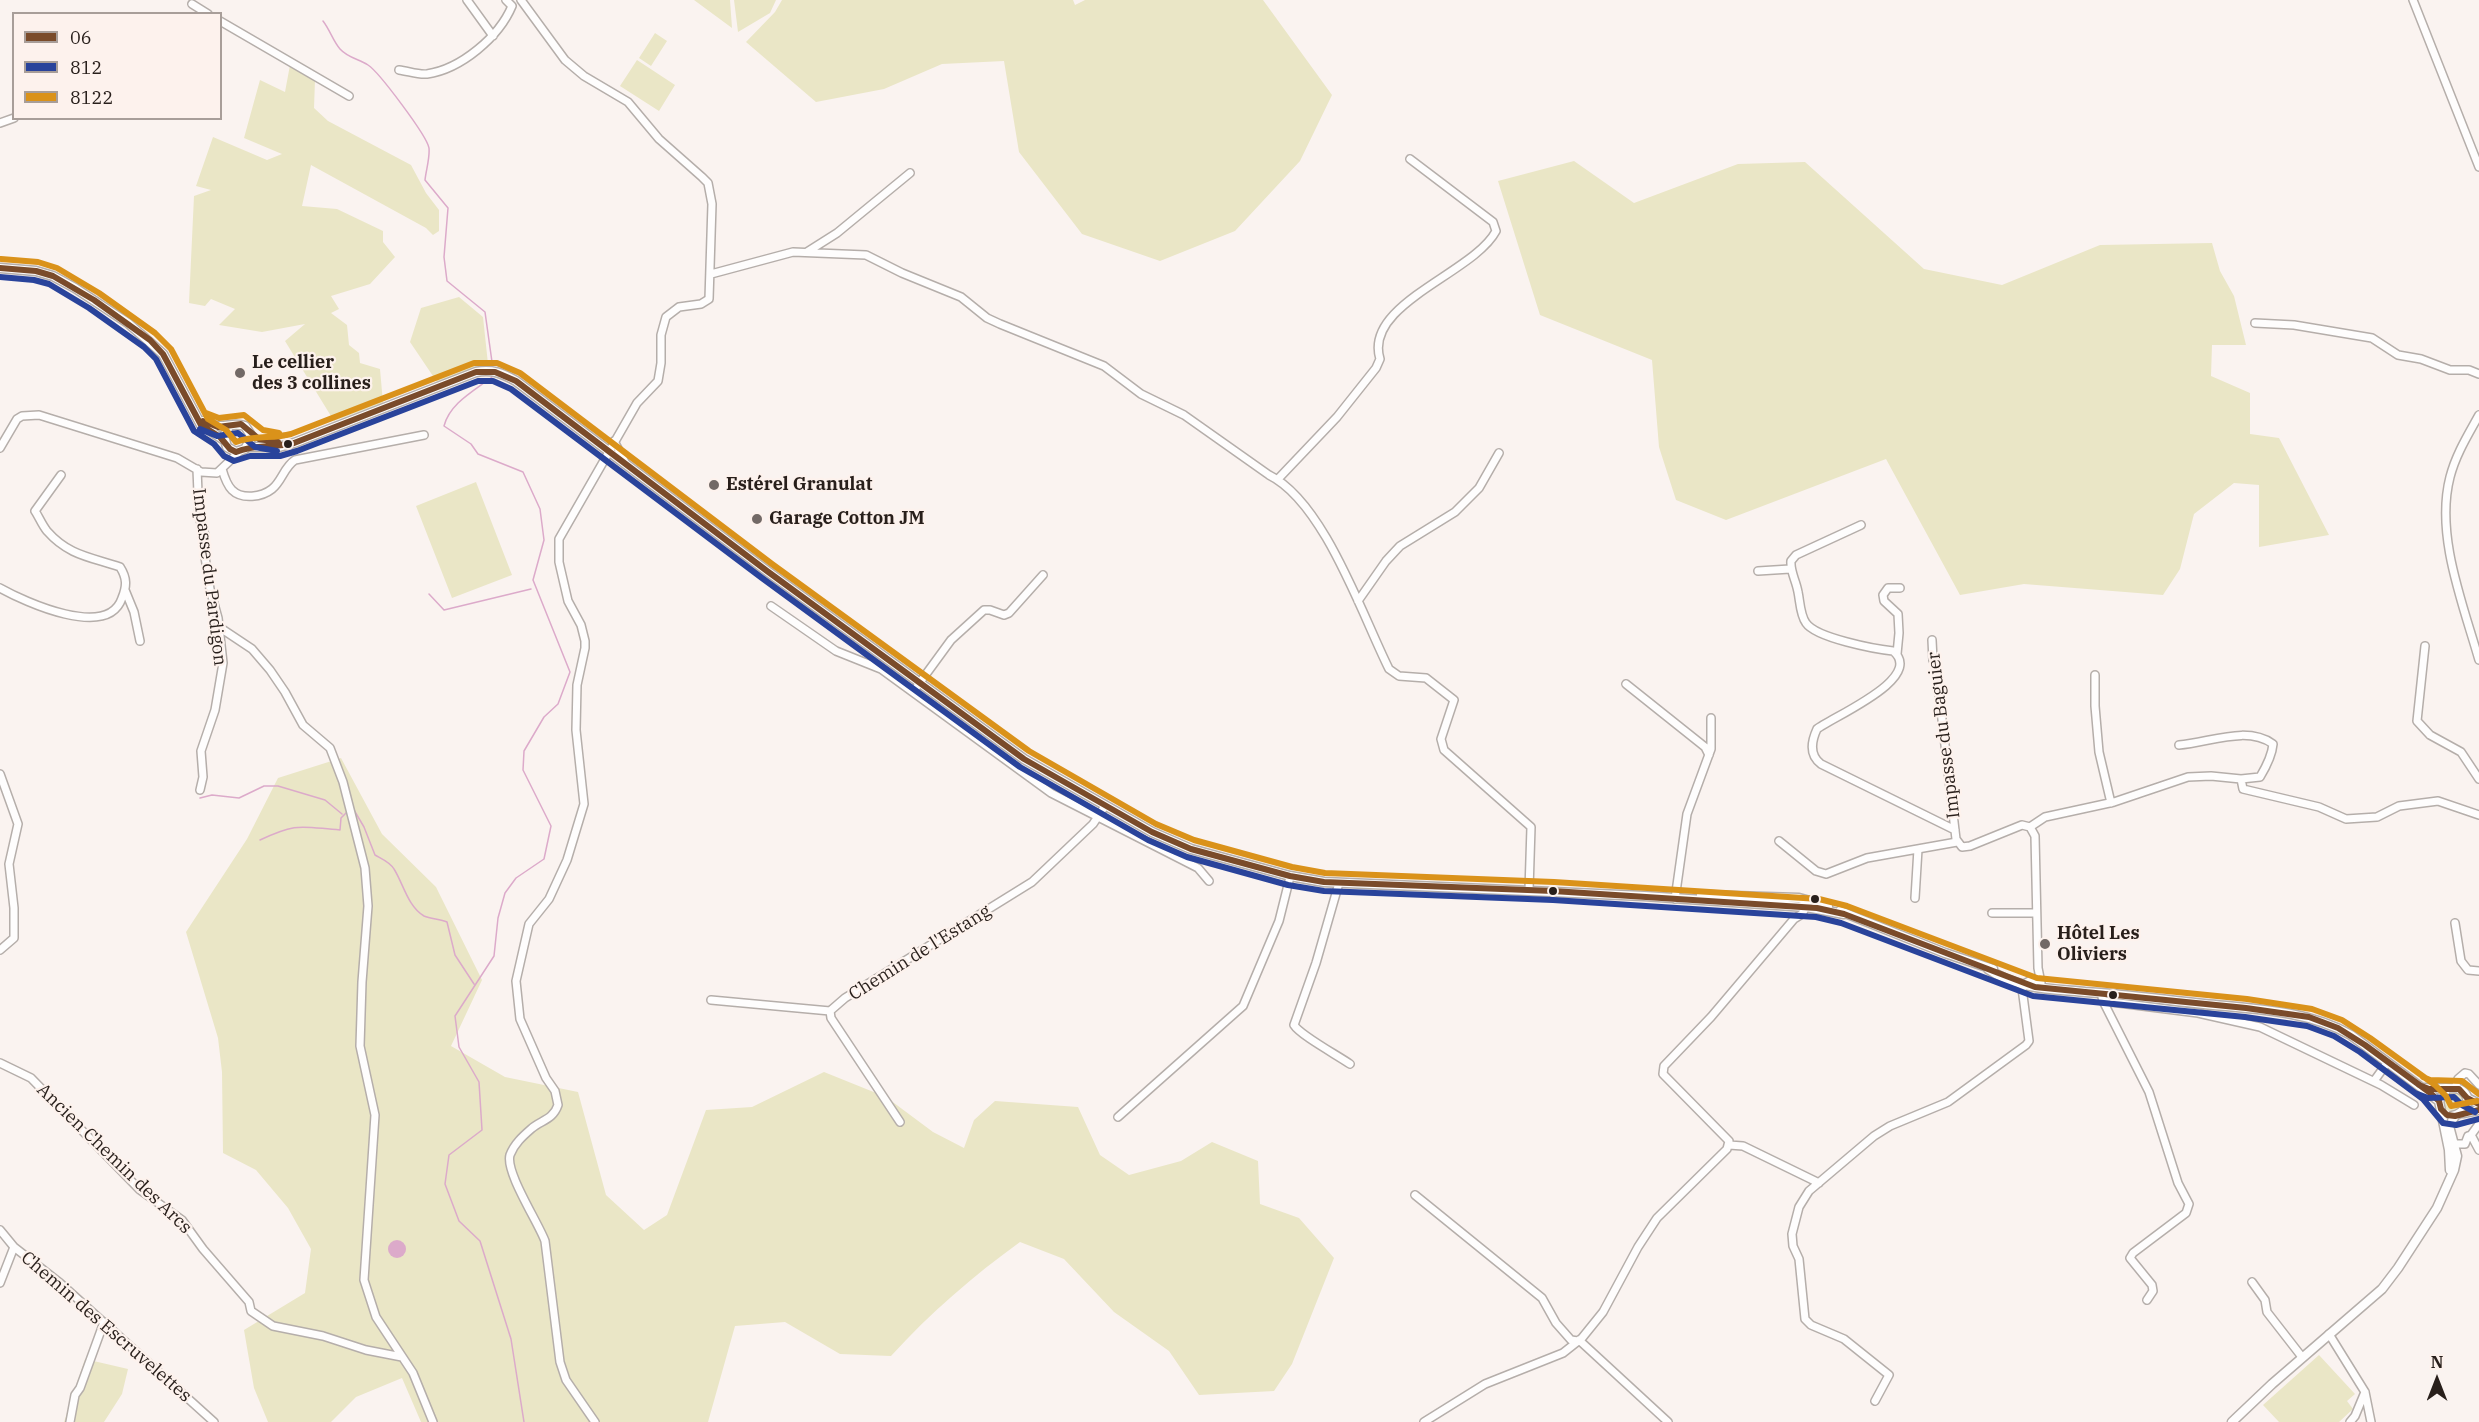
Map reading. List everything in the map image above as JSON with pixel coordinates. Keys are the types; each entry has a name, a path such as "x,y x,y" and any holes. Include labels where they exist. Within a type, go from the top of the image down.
{"main road":[{"path":"0,268 36,271 53,276 75,288 150,340 163,354 201,424 233,451 286,446 476,372 492,371 516,381 920,684 1024,759 1152,832 1191,849 1290,877 1339,883 1675,897 1792,897 1827,906 1988,969 2033,984"},
{"path":"194,412 211,425 229,427 241,424 259,439 268,441 306,438"},
{"path":"225,443 225,432 229,427"},
{"path":"244,449 251,441 251,434"},
{"path":"1675,897 1806,907 1844,914"},
{"path":"1988,969 2015,981 2102,997 2258,1010 2309,1017 2338,1028 2424,1088 2447,1115 2479,1110"},
{"path":"2424,1088 2462,1091 2467,1098 2479,1104"},
{"path":"2450,1089 2440,1105 2449,1150 2451,1178"},
{"path":"2232,1422 2241,1411 2382,1289 2398,1268 2437,1208 2451,1178 2457,1156 2449,1126 2467,1106 2467,1098"}],"street":[{"path":"466,0 493,36"},
{"path":"399,70 425,74 442,69 480,49 493,36 512,6 507,0"},
{"path":"520,0 565,60 584,76 628,102 659,139 708,183 712,204 710,295 706,302 679,307 666,317 660,335 661,363 658,381 637,403 561,533 558,548 568,601 581,625 585,641 577,685 576,730 584,804 582,817 567,860 549,899 529,924 516,981 520,1019 546,1078 555,1091 558,1105 550,1118 534,1126 516,1145 509,1161 510,1168 539,1224 545,1241 560,1362 566,1380 596,1422"},
{"path":"2413,0 2479,167"},
{"path":"193,2 206,12"},
{"path":"222,22 349,96"},
{"path":"1278,479 1330,424 1376,368 1380,359 1377,350 1379,337 1384,327 1400,309 1467,261 1496,231 1493,222 1410,159"},
{"path":"806,252 837,233 910,173"},
{"path":"711,274 794,252 866,255 902,273 961,297 987,318 1104,366 1141,394 1184,415 1278,479 1294,494 1314,519 1358,601 1381,653 1394,674 1426,678 1454,700 1441,739 1444,750 1531,827 1529,890"},
{"path":"2255,323 2294,325 2372,338 2398,355 2421,359 2450,370 2469,370 2479,374"},
{"path":"0,448 17,419 22,416 39,415 177,458 211,474 224,467 244,449"},
{"path":"2479,415 2462,445 2453,469 2445,515 2450,557 2479,660"},
{"path":"225,443 228,457 224,467 231,489 238,494 253,496 273,488 285,468 295,460 424,435"},
{"path":"614,441 626,464"},
{"path":"1358,601 1386,561 1401,546 1455,512 1479,488 1499,453"},
{"name":"Impasse du Pardigon","path":"197,469 199,517 205,535 206,566 219,627 223,663 215,710 201,751 203,777 200,790"},
{"path":"0,588 42,609 64,615 89,616 110,613 121,603 126,576 120,567 82,557 66,548 47,531 35,510 61,475"},
{"path":"1861,525 1796,555 1791,561 1790,569 1806,624 1857,646 1893,651 1897,654"},
{"path":"1758,571 1790,569"},
{"path":"913,692 951,640 984,610 1004,615 1009,613 1043,575"},
{"path":"1900,588 1895,586 1888,588 1884,596 1884,601 1898,614 1899,668 1887,687 1817,729 1812,738 1813,754 1821,764 1955,830"},
{"path":"125,590 134,612 140,641"},
{"path":"771,606 836,651 881,669 1051,793 1198,868 1209,881"},
{"path":"219,627 252,649 285,692 303,725 330,748 343,782 365,868 368,906 360,1046 375,1114 364,1280 376,1317 425,1397 433,1422"},
{"name":"Impasse du Baguier","path":"1932,640 1957,842"},
{"path":"2425,646 2417,721 2430,735 2461,752 2479,779"},
{"path":"2095,675 2099,752 2111,803"},
{"path":"1626,684 1705,747 1709,754"},
{"path":"1675,897 1687,814 1709,754 1711,718"},
{"path":"2030,827 2045,817 2111,803 2188,777 2211,776 2241,779 2260,777 2266,768 2273,744 2260,736 2249,735 2179,745"},
{"path":"0,774 3,797 18,824 9,864 15,923 14,938 0,950"},
{"path":"2241,779 2243,789 2319,807 2346,819 2377,817 2399,806 2438,801 2479,815"},
{"name":"Chemin de l'Estang","path":"900,1122 831,1018 830,1011 845,998 1032,882 1054,863 1098,817 1105,806"},
{"path":"1779,841 1816,872 1826,874 1868,858 1957,842 1966,847 2022,825 2030,827 2035,836 2038,968 2033,984 2022,988 2029,1041 1948,1102 1890,1126 1874,1136 1809,1191 1799,1207 1792,1234 1803,1290 1803,1314 1811,1325 1844,1339 1889,1375 1875,1401"},
{"path":"1915,898 1918,849"},
{"path":"1118,1116 1243,1006 1279,921 1290,877"},
{"path":"1339,883 1316,963 1294,1025 1298,1033 1322,1045 1350,1064"},
{"path":"1729,1145 1729,1141 1663,1074 1664,1066 1711,1017 1806,907 1810,904 1827,906"},
{"path":"1992,913 2036,913"},
{"path":"2455,923 2460,961 2468,970 2479,971"},
{"path":"2102,997 2198,1013 2254,1026 2282,1036 2373,1081 2414,1105"},
{"path":"2102,997 2150,1092 2178,1182 2189,1204 2186,1213 2133,1253 2130,1258 2152,1285 2153,1291 2146,1300"},
{"path":"711,1000 830,1011"},
{"path":"2254,1026 2258,1010"},
{"name":"Ancien Chemin des Arcs","path":"0,1063 31,1078 140,1190 182,1220 203,1249 249,1302 251,1311 273,1326 291,1332 323,1336 366,1350 402,1357"},
{"path":"2373,1081 2387,1063"},
{"path":"2450,1089 2465,1073 2469,1074 2479,1085"},
{"path":"2444,1133 2451,1145 2465,1143 2479,1124"},
{"path":"2471,1135 2479,1150"},
{"path":"1729,1145 1743,1146 1818,1183"},
{"path":"1424,1422 1485,1384 1563,1353 1579,1341 1603,1312 1638,1247 1657,1218 1688,1190 1729,1145"},
{"path":"1415,1195 1542,1298 1556,1323 1571,1340 1579,1341 1668,1422"},
{"name":"Chemin des Escruvelettes","path":"0,1230 14,1247 39,1265 214,1422"},
{"path":"0,1283 14,1247"},
{"path":"2252,1282 2265,1300 2267,1312 2302,1357"},
{"path":"70,1422 75,1395 80,1388 104,1322"},
{"path":"2329,1334 2365,1392 2371,1422"},
{"path":"2349,1422 2355,1416 2365,1392"}],"shaded area":[{"path":"694,0 730,0 732,28"},
{"path":"734,0 776,0 770,13 738,32"},
{"path":"782,0 1073,0 1075,5 1085,0 1263,0 1332,95 1300,161 1235,231 1160,261 1082,234 1019,152 1004,61 942,64 884,89 816,102 746,42 775,12"},
{"path":"655,33 667,41 651,66 639,58"},
{"path":"637,60 675,85 659,111 620,86"},
{"path":"290,65 315,80 314,108 328,121 411,165 426,193 439,210 439,231 433,235 426,228 311,165 302,206 337,209 383,231 383,242 395,257 370,284 331,296 339,309 331,313 347,325 349,345 359,353 360,363 380,369 383,403 334,421 285,341 305,324 262,332 219,325 235,309 211,299 205,306 189,303 194,196 211,190 196,186 213,137 267,160 282,154 244,138 260,80 285,92"},
{"path":"1574,161 1634,203 1738,164 1805,162 1924,269 2002,285 2100,245 2212,243 2220,271 2234,296 2246,345 2212,345 2211,376 2250,393 2250,434 2279,438 2329,535 2259,547 2259,485 2234,483 2194,514 2180,569 2163,595 2024,584 1960,595 1886,459 1726,520 1676,500 1659,447 1652,360 1540,315 1498,181"},
{"path":"459,297 483,317 488,364 437,382 410,342 421,308"},
{"path":"476,482 512,575 452,598 416,506"},
{"path":"341,758 382,834 436,887 482,980 451,1046 505,1077 578,1092 606,1195 644,1230 667,1215 706,1110 752,1107 824,1072 886,1097 933,1132 964,1148 974,1120 995,1101 1078,1107 1100,1155 1129,1175 1181,1161 1212,1142 1258,1161 1260,1204 1299,1218 1334,1258 1292,1364 1274,1391 1199,1395 1169,1351 1114,1312 1064,1259 1020,1242 952,1296 891,1356 840,1354 785,1322 735,1326 708,1422 421,1422 402,1378 356,1397 331,1422 268,1422 254,1388 244,1330 305,1293 311,1249 288,1208 256,1170 223,1153 222,1072 218,1038 186,932 247,839 278,778"},
{"path":"2453,1092 2460,1095 2463,1102 2460,1109 2453,1112 2446,1109 2443,1102 2446,1095"},
{"path":"397,1240 403,1243 406,1249 403,1255 397,1258 391,1255 388,1249 391,1243"},
{"path":"2319,1355 2355,1394 2347,1401 2353,1409 2339,1422 2279,1422 2263,1405"},
{"path":"85,1359 128,1369 122,1394 104,1422 64,1422"}],"waterway":[{"path":"323,21 340,49 368,65 382,79 412,118 426,141 429,152 425,180 448,208 444,257 447,281 485,312 493,369"},
{"path":"492,374 492,377 457,404 444,426 471,444 478,454 523,472 540,509 544,540 533,580 570,672 558,704 544,717 524,751 523,770 551,826 544,859 516,878 505,893 498,918 494,956 455,1016 459,1047 479,1082 482,1130 449,1155 445,1184 459,1221 480,1241 511,1339 524,1422"},
{"path":"429,594 444,610 531,589"},
{"path":"200,798 212,795 239,798 264,786 278,786 325,800 342,814"},
{"path":"354,810 364,827 375,855 392,867 418,912 424,916 447,922 455,955 474,984"},
{"path":"260,840 292,828 340,830 341,818 347,812"}],"transit line":[{"name":"8122","path":"1,259 38,262 57,268 99,293 155,333 171,349 208,419 226,430 236,442 250,438 291,434 474,363 497,363 520,373 772,564 1029,751 1156,824 1194,840 1292,867 1325,873 1554,882 1819,899 1847,906 2037,978 2247,999 2312,1009 2342,1020 2370,1038 2435,1085 2446,1096 2451,1106 2477,1101"},
{"name":"06","path":"0,268 36,271 53,276 94,300 150,340 163,354 201,425 220,437 230,449 236,452 250,448 294,443 476,372 495,372 516,381 767,571 1024,759 1152,832 1191,849 1290,876 1324,882 1553,891 1817,908 1844,914 2035,987 2246,1008 2309,1017 2338,1028 2365,1045 2429,1092 2439,1101 2441,1109 2447,1115 2455,1116 2479,1110"},
{"name":"812","path":"0,277 34,280 49,284 89,308 144,347 156,359 194,431 214,444 224,456 234,461 250,456 280,456 297,451 478,381 493,381 511,389 762,578 1020,767 1148,840 1187,857 1288,885 1324,891 1553,900 1816,917 1841,923 2033,996 2245,1017 2307,1026 2334,1036 2360,1052 2423,1099 2443,1123 2456,1125 2479,1119"},
{"name":"8122","path":"206,413 219,418 244,415 263,430 279,433"},
{"name":"06","path":"203,421 218,427 241,424 259,439 278,442"},
{"name":"812","path":"200,429 217,436 238,433 255,447 277,451"},
{"name":"8122","path":"2423,1077 2430,1080 2462,1081 2479,1094"},
{"name":"06","path":"2419,1085 2429,1089 2459,1089 2467,1098 2479,1104"},
{"name":"812","path":"2415,1093 2428,1098 2454,1097 2462,1105 2475,1112"}],"place":[{"name":"Le cellier des 3 collines","path":"240,373"},
{"name":"Estérel Granulat","path":"714,485"},
{"name":"Garage Cotton JM","path":"757,519"},
{"name":"Hôtel Les Oliviers","path":"2045,944"}]}
